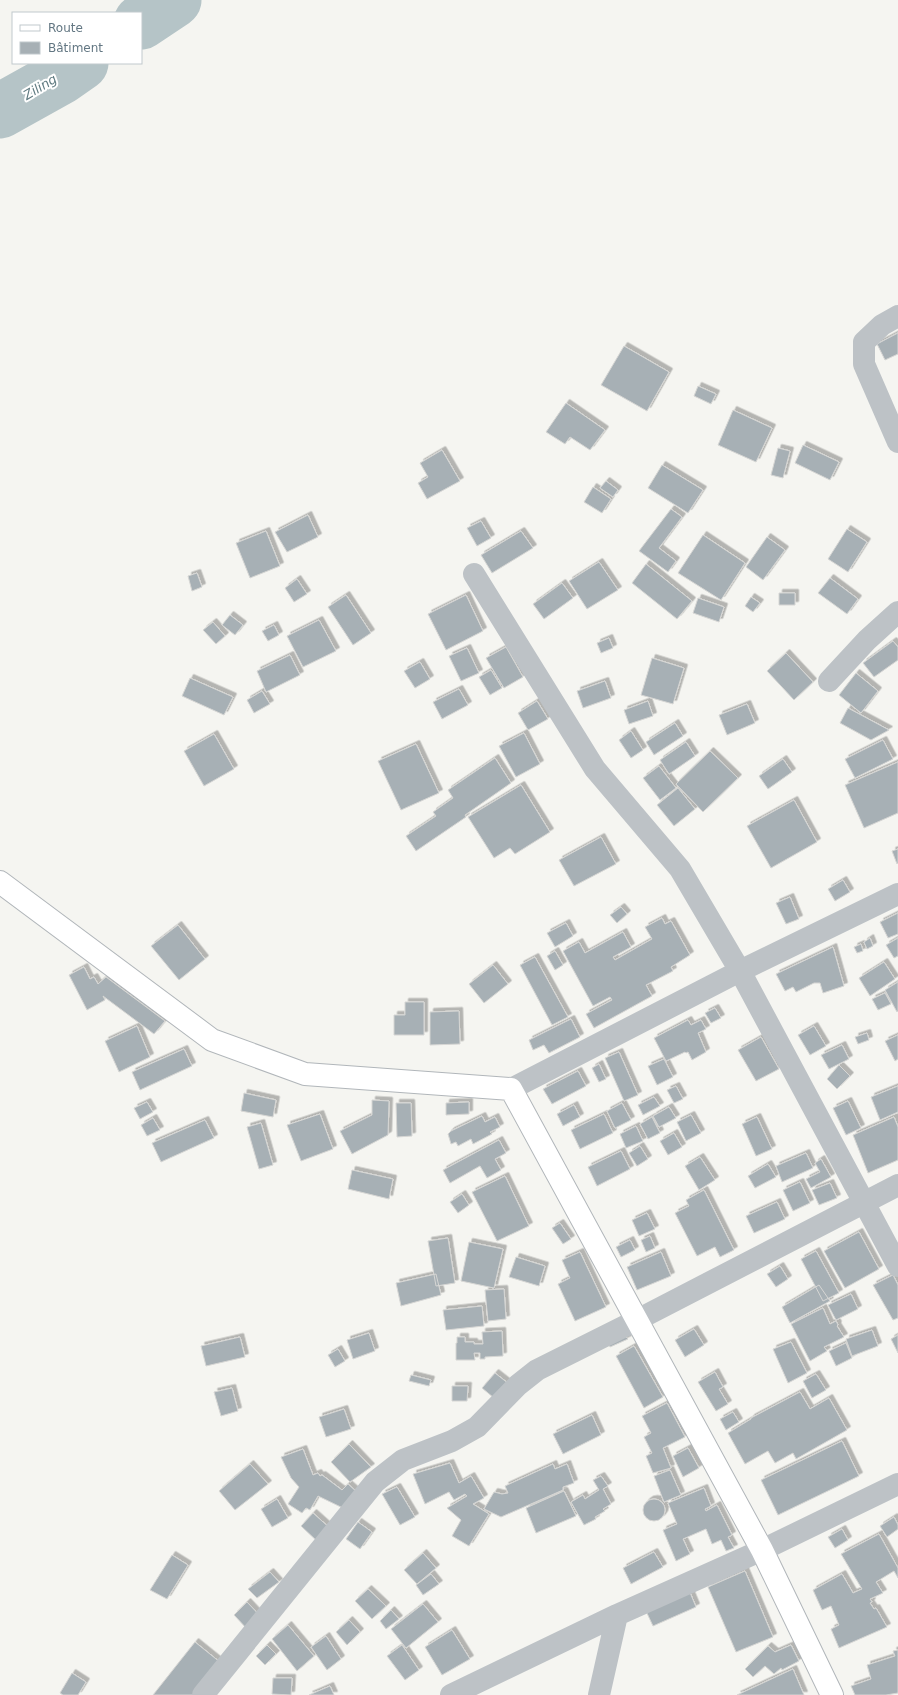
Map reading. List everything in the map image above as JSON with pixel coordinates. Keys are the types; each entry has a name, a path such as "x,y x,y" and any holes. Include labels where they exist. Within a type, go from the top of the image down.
{"main road":[{"path":"0,882 212,1040 305,1074 511,1089 762,1550 832,1695"}],"street":[{"path":"898,316 882,324 864,342 864,364 898,442"},
{"path":"474,574 595,769 680,869 740,971 898,1266"},
{"path":"828,682 867,640 898,612"},
{"path":"511,1089 740,971 898,894"},
{"path":"203,1695 376,1482 403,1460 452,1441 477,1427 518,1385 537,1370 898,1185"},
{"path":"460,1694 617,1615 762,1550 898,1484"},
{"path":"598,1695 617,1615"}],"building":[{"path":"898,333 898,354 885,360 877,344"},
{"path":"624,346 669,372 647,411 601,385"},
{"path":"698,386 716,394 711,404 694,396"},
{"path":"566,403 605,430 590,450 570,437 565,444 546,432"},
{"path":"733,410 772,428 756,462 718,445"},
{"path":"803,445 839,462 830,480 795,463"},
{"path":"778,448 790,451 783,478 771,475"},
{"path":"442,450 460,481 427,499 418,483 428,477 420,463"},
{"path":"662,465 703,490 688,513 648,488"},
{"path":"606,481 618,490 613,497 600,488"},
{"path":"593,487 611,499 602,513 584,502"},
{"path":"671,509 682,517 659,548 676,561 668,572 639,551"},
{"path":"308,515 318,537 287,552 275,532"},
{"path":"481,521 491,538 477,546 467,528"},
{"path":"847,529 867,542 848,572 828,559"},
{"path":"266,531 280,566 250,578 236,543"},
{"path":"521,531 533,548 492,573 481,555"},
{"path":"703,535 745,563 721,600 678,573"},
{"path":"767,537 785,550 763,580 746,567"},
{"path":"599,562 618,590 587,609 569,581"},
{"path":"646,564 692,601 677,619 632,583"},
{"path":"197,573 202,587 192,591 188,576"},
{"path":"830,578 858,599 847,614 818,593"},
{"path":"297,579 307,594 294,602 285,588"},
{"path":"562,583 573,598 544,619 533,604"},
{"path":"779,593 795,593 795,605 779,605"},
{"path":"346,595 371,633 353,645 328,607"},
{"path":"466,595 483,631 446,650 428,614"},
{"path":"751,597 760,603 753,612 745,606"},
{"path":"698,598 724,607 719,622 693,613"},
{"path":"230,615 243,625 235,635 222,625"},
{"path":"319,620 336,651 303,667 287,636"},
{"path":"213,622 225,636 216,644 203,630"},
{"path":"274,625 279,635 268,641 262,631"},
{"path":"609,638 613,648 601,653 597,643"},
{"path":"893,641 898,647 898,660 874,677 863,663"},
{"path":"506,647 523,677 504,688 486,658"},
{"path":"467,648 479,673 461,681 449,656"},
{"path":"786,653 813,682 794,700 767,671"},
{"path":"290,655 300,675 266,692 257,671"},
{"path":"652,658 684,668 673,704 641,695"},
{"path":"420,662 430,679 415,688 404,671"},
{"path":"491,670 502,688 490,695 479,677"},
{"path":"856,673 878,691 861,713 839,695"},
{"path":"190,678 233,697 224,715 182,696"},
{"path":"605,681 611,698 583,708 577,691"},
{"path":"459,689 468,705 442,719 433,702"},
{"path":"262,691 270,704 254,713 247,700"},
{"path":"537,701 548,719 528,730 518,713"},
{"path":"648,701 653,716 629,724 624,710"},
{"path":"747,704 755,723 727,735 719,715"},
{"path":"848,708 889,730 871,740 840,723"},
{"path":"675,723 683,736 654,755 646,742"},
{"path":"631,731 643,750 631,758 619,740"},
{"path":"524,733 540,764 516,777 499,746"},
{"path":"214,734 234,769 204,786 184,751"},
{"path":"883,740 893,759 855,778 845,759"},
{"path":"686,742 695,756 669,774 660,760"},
{"path":"416,744 439,793 401,810 378,761"},
{"path":"710,751 738,778 703,812 676,784"},
{"path":"495,758 511,783 465,815 466,817 416,851 406,836 436,816 433,812 453,798 448,790"},
{"path":"783,759 792,772 768,789 759,776"},
{"path":"898,762 898,813 864,828 845,785"},
{"path":"659,766 676,788 660,800 643,778"},
{"path":"521,785 550,832 515,854 510,848 494,858 468,817"},
{"path":"678,788 695,809 674,826 657,805"},
{"path":"794,800 817,842 771,868 747,826"},
{"path":"601,837 616,864 574,886 559,860"},
{"path":"898,849 898,863 897,864 892,851"},
{"path":"843,880 850,892 835,901 828,889"},
{"path":"790,897 799,919 786,924 776,903"},
{"path":"621,907 627,914 617,923 610,915"},
{"path":"898,913 898,934 888,938 880,922"},
{"path":"662,918 665,924 671,921 690,955 671,967 673,971 646,985 652,996 594,1028 586,1014 612,1000 610,997 593,1006 563,951 579,942 585,953 623,932 631,947 613,957 615,960 652,939 645,927"},
{"path":"566,923 573,936 555,947 547,933"},
{"path":"178,925 205,959 179,980 151,946"},
{"path":"870,938 873,946 867,949 864,942"},
{"path":"898,938 898,956 894,958 886,945"},
{"path":"861,944 863,951 857,953 854,947"},
{"path":"833,947 844,986 823,993 820,983 814,983 796,992 793,987 785,991 776,974"},
{"path":"555,951 563,965 555,970 547,956"},
{"path":"535,957 568,1017 552,1025 520,965"},
{"path":"884,962 895,979 870,996 859,978"},
{"path":"493,965 508,984 484,1003 469,984"},
{"path":"84,967 90,979 94,977 98,984 106,977 165,1021 154,1034 103,996 105,1000 87,1010 69,975"},
{"path":"898,982 898,1011 897,1012 885,990"},
{"path":"885,993 891,1004 878,1010 872,999"},
{"path":"405,1002 424,1002 424,1035 394,1035 394,1015 405,1015"},
{"path":"715,1008 721,1018 711,1023 705,1013"},
{"path":"459,1011 460,1044 430,1045 430,1012"},
{"path":"571,1019 580,1037 549,1053 544,1045 533,1050 529,1040"},
{"path":"688,1020 691,1025 701,1020 706,1029 698,1033 706,1052 692,1060 688,1052 685,1052 666,1061 654,1038"},
{"path":"137,1026 150,1057 119,1072 105,1041"},
{"path":"814,1026 826,1046 810,1055 798,1035"},
{"path":"867,1033 869,1040 858,1044 855,1037"},
{"path":"898,1035 898,1059 895,1061 885,1041"},
{"path":"761,1037 779,1069 756,1081 738,1050"},
{"path":"842,1045 849,1059 829,1069 821,1055"},
{"path":"184,1049 192,1066 140,1090 132,1072"},
{"path":"619,1052 638,1095 624,1101 605,1058"},
{"path":"664,1059 673,1077 657,1085 648,1066"},
{"path":"599,1064 606,1079 599,1082 592,1068"},
{"path":"839,1065 850,1076 837,1089 827,1079"},
{"path":"578,1071 586,1086 552,1104 543,1089"},
{"path":"676,1086 683,1099 674,1103 667,1090"},
{"path":"898,1086 898,1112 880,1120 871,1097"},
{"path":"244,1093 276,1100 273,1117 241,1111"},
{"path":"654,1097 660,1106 643,1115 638,1105"},
{"path":"372,1100 389,1101 388,1135 352,1154 340,1131 372,1115"},
{"path":"848,1101 861,1128 846,1135 833,1108"},
{"path":"147,1102 153,1112 140,1119 134,1108"},
{"path":"469,1102 469,1114 446,1115 446,1103"},
{"path":"396,1103 411,1103 412,1136 397,1137"},
{"path":"622,1103 631,1120 615,1128 607,1111"},
{"path":"574,1105 580,1117 563,1126 557,1114"},
{"path":"669,1107 676,1118 659,1127 653,1116"},
{"path":"320,1114 333,1149 301,1161 287,1125"},
{"path":"604,1114 613,1133 580,1149 571,1130"},
{"path":"691,1115 701,1133 686,1141 677,1122"},
{"path":"482,1116 485,1122 495,1117 500,1127 490,1132 492,1134 473,1144 471,1139 458,1146 456,1142 451,1144 448,1134 451,1131"},
{"path":"652,1117 660,1133 648,1139 640,1124"},
{"path":"757,1117 772,1149 756,1156 742,1124"},
{"path":"894,1117 898,1127 898,1160 868,1173 853,1135"},
{"path":"153,1118 160,1130 147,1136 141,1125"},
{"path":"205,1120 214,1138 161,1162 152,1143"},
{"path":"261,1123 273,1165 259,1169 247,1127"},
{"path":"636,1126 643,1141 626,1148 620,1134"},
{"path":"674,1133 682,1147 668,1155 660,1141"},
{"path":"499,1140 506,1153 495,1159 501,1170 487,1178 480,1166 450,1183 443,1170"},
{"path":"640,1146 648,1159 637,1166 629,1153"},
{"path":"621,1151 630,1169 597,1186 588,1167"},
{"path":"806,1153 813,1168 782,1182 776,1166"},
{"path":"700,1157 715,1180 699,1190 685,1166"},
{"path":"821,1159 831,1177 811,1188 806,1179 820,1172 815,1163"},
{"path":"768,1164 776,1177 755,1188 748,1176"},
{"path":"352,1170 393,1179 389,1199 348,1189"},
{"path":"505,1176 529,1226 497,1241 472,1192"},
{"path":"800,1182 810,1203 793,1211 783,1190"},
{"path":"830,1183 837,1198 819,1205 812,1190"},
{"path":"704,1190 734,1250 720,1257 715,1247 697,1256 675,1213 689,1206 686,1200"},
{"path":"462,1194 469,1205 458,1213 450,1202"},
{"path":"777,1202 785,1219 754,1233 746,1216"},
{"path":"647,1213 655,1229 639,1236 632,1220"},
{"path":"560,1223 571,1239 563,1244 552,1228"},
{"path":"859,1232 879,1269 845,1288 824,1251"},
{"path":"650,1236 655,1248 646,1252 641,1240"},
{"path":"448,1238 455,1283 436,1286 428,1241"},
{"path":"630,1240 635,1250 621,1257 616,1247"},
{"path":"469,1242 503,1249 494,1288 461,1281"},
{"path":"816,1251 839,1293 823,1301 801,1259"},
{"path":"580,1252 606,1307 575,1321 558,1284 570,1278 562,1260"},
{"path":"661,1252 671,1276 637,1290 627,1267"},
{"path":"516,1257 545,1266 539,1286 509,1277"},
{"path":"780,1266 788,1279 776,1287 767,1274"},
{"path":"436,1274 441,1295 401,1306 396,1283"},
{"path":"893,1275 898,1285 898,1318 893,1320 873,1285"},
{"path":"819,1285 830,1301 790,1323 782,1307"},
{"path":"504,1289 506,1319 488,1321 485,1290"},
{"path":"851,1294 858,1309 836,1320 828,1305"},
{"path":"482,1306 484,1326 446,1330 443,1310"},
{"path":"823,1308 830,1324 836,1321 837,1326 844,1337 824,1347 827,1351 810,1361 791,1324"},
{"path":"694,1329 704,1345 685,1357 675,1340"},
{"path":"872,1330 878,1346 852,1356 846,1339"},
{"path":"502,1331 503,1356 485,1357 485,1359 480,1359 480,1353 474,1353 475,1360 456,1360 457,1337 465,1337 465,1342 483,1344 482,1332"},
{"path":"621,1332 628,1339 610,1347 607,1340"},
{"path":"369,1333 375,1351 353,1359 347,1340"},
{"path":"898,1335 898,1353 891,1339"},
{"path":"240,1337 245,1357 206,1366 201,1346"},
{"path":"791,1342 807,1373 788,1383 773,1349"},
{"path":"846,1343 852,1358 836,1366 829,1351"},
{"path":"634,1346 663,1397 644,1408 616,1356"},
{"path":"338,1349 345,1361 335,1367 328,1355"},
{"path":"715,1372 723,1387 719,1389 728,1404 716,1411 698,1382"},
{"path":"495,1373 509,1384 494,1398 482,1388"},
{"path":"816,1374 826,1390 812,1398 803,1381"},
{"path":"411,1375 431,1380 429,1386 409,1381"},
{"path":"452,1386 468,1386 467,1401 452,1401"},
{"path":"232,1388 238,1411 221,1416 214,1392"},
{"path":"800,1392 810,1409 829,1398 847,1430 796,1459 793,1453 775,1463 768,1451 745,1464 728,1433 751,1418"},
{"path":"667,1403 685,1437 663,1448 671,1468 653,1473 646,1456 652,1453 644,1437 651,1433 642,1416"},
{"path":"344,1409 351,1429 326,1437 319,1417"},
{"path":"733,1412 739,1422 726,1430 720,1419"},
{"path":"592,1415 601,1435 563,1454 553,1434"},
{"path":"842,1441 859,1476 778,1515 761,1480"},
{"path":"349,1444 371,1467 350,1482 331,1462"},
{"path":"688,1448 699,1468 683,1477 673,1456"},
{"path":"303,1449 313,1475 318,1473 320,1476 322,1475 342,1490 348,1484 359,1494 347,1510 318,1496 310,1510 306,1508 302,1513 288,1504 299,1487 291,1478 281,1457"},
{"path":"450,1463 459,1483 471,1476 484,1498 473,1504 489,1514 469,1546 452,1536 461,1520 447,1508 467,1496 465,1494 454,1500 449,1492 425,1504 413,1474"},
{"path":"250,1464 268,1484 235,1510 219,1491"},
{"path":"553,1464 555,1469 567,1464 574,1483 563,1487 563,1490 501,1517 484,1509 494,1492 502,1494 508,1493 505,1486"},
{"path":"670,1470 681,1495 664,1502 654,1476"},
{"path":"601,1476 608,1486 603,1489 611,1504 603,1509 605,1511 595,1517 596,1519 584,1525 571,1502 583,1495 585,1499 599,1490 593,1480"},
{"path":"397,1487 415,1517 400,1525 382,1494"},
{"path":"704,1488 711,1506 705,1509 706,1511 717,1505 732,1535 728,1537 734,1548 726,1551 721,1540 712,1544 706,1529 683,1539 690,1554 676,1561 663,1530 677,1524 668,1503"},
{"path":"564,1491 576,1516 536,1533 526,1508"},
{"path":"277,1499 288,1518 272,1527 261,1509"},
{"path":"654,1499 662,1502 665,1510 662,1518 654,1521 646,1518 643,1510 646,1502"},
{"path":"313,1513 332,1530 319,1543 301,1526"},
{"path":"894,1517 898,1525 898,1529 887,1537 880,1526"},
{"path":"358,1522 372,1532 360,1549 346,1539"},
{"path":"842,1529 848,1540 835,1548 828,1537"},
{"path":"879,1534 898,1568 898,1578 894,1571 876,1582 883,1593 870,1599 872,1602 870,1603 874,1609 876,1608 887,1627 839,1648 831,1629 839,1625 831,1606 822,1610 813,1590 842,1574 853,1593 862,1589 841,1554"},
{"path":"654,1552 663,1567 631,1584 623,1568"},
{"path":"423,1553 436,1568 417,1584 404,1570"},
{"path":"172,1555 188,1565 167,1599 150,1590"},
{"path":"745,1571 773,1637 736,1652 708,1587"},
{"path":"270,1572 279,1582 257,1598 248,1589"},
{"path":"431,1574 439,1584 423,1595 416,1585"},
{"path":"368,1589 386,1606 372,1619 355,1601"},
{"path":"689,1590 696,1607 653,1626 645,1609"},
{"path":"247,1602 262,1618 248,1630 234,1615"},
{"path":"423,1604 438,1622 406,1648 391,1629"},
{"path":"391,1610 399,1619 386,1629 380,1621"},
{"path":"349,1620 360,1632 347,1645 336,1632"},
{"path":"288,1625 314,1656 297,1671 272,1639"},
{"path":"452,1630 470,1659 442,1675 425,1647"},
{"path":"326,1636 341,1659 327,1670 311,1647"},
{"path":"195,1642 221,1663 194,1695 153,1695"},
{"path":"267,1645 276,1654 265,1665 256,1656"},
{"path":"402,1645 419,1670 405,1680 387,1656"},
{"path":"791,1645 799,1661 782,1670 781,1668 774,1674 765,1666 753,1677 745,1669 768,1646 775,1652"},
{"path":"898,1650 898,1693 886,1695 855,1695 851,1686 871,1679 867,1665 895,1656 893,1651"},
{"path":"793,1669 804,1695 737,1695"},
{"path":"72,1673 86,1682 78,1695 63,1695 60,1693"},
{"path":"273,1678 292,1678 291,1695 272,1694"},
{"path":"330,1686 334,1695 309,1695"}],"waterway":[{"name":"Ziling","path":"142,21 174,0"},
{"name":"Ziling","path":"0,111 61,77 80,64"}]}
